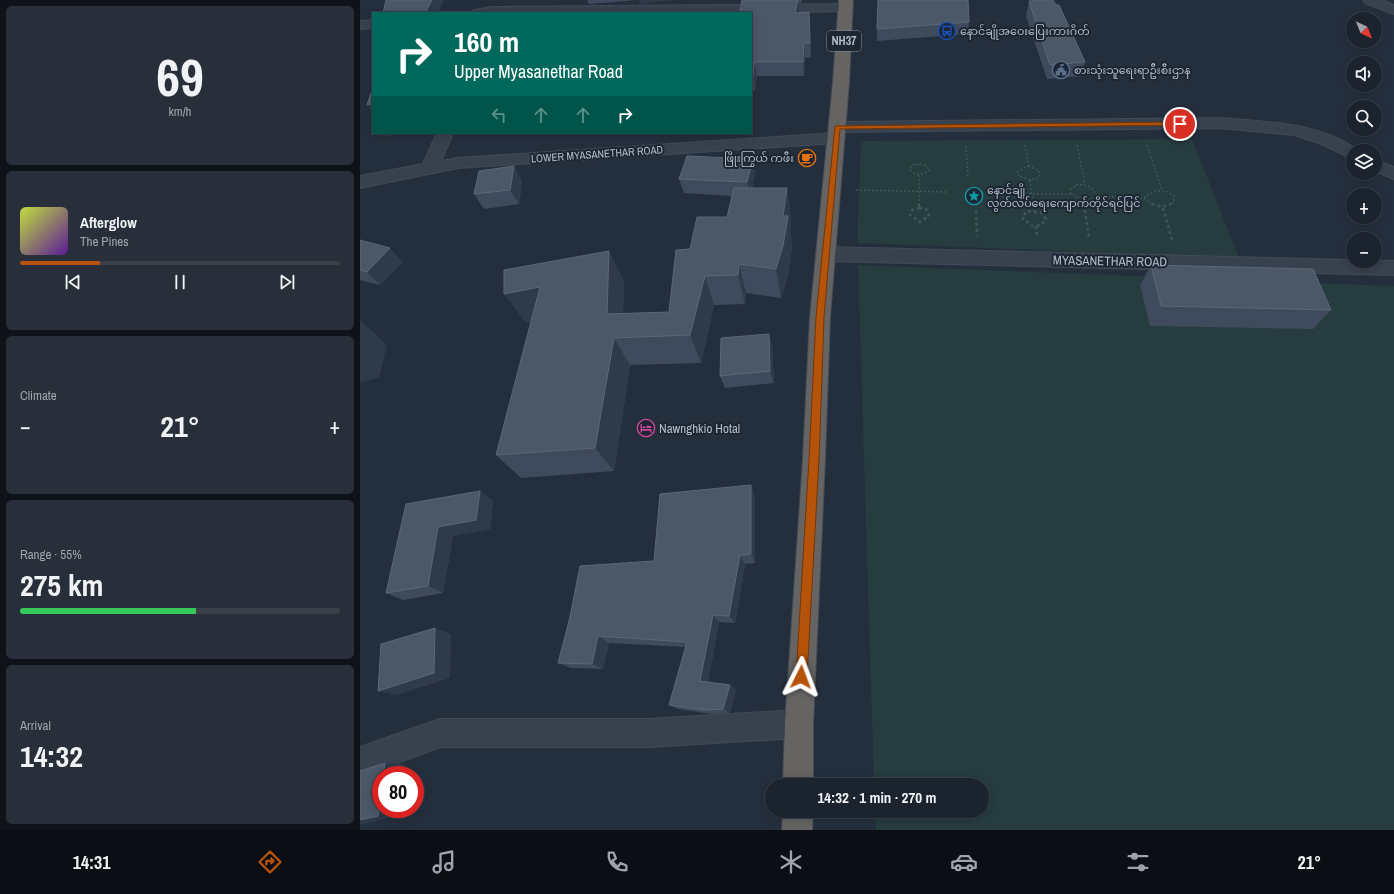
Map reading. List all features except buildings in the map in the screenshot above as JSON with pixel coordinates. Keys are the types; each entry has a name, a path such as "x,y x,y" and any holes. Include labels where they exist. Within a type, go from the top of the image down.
{"highway":[{"name":"NH37","path":"798,778 798,724 814,467 820,317 846,4"},
{"path":"797,830 798,818"}],"street":[{"path":"1370,0 1394,10"},
{"path":"481,12 495,8 846,4"},
{"path":"360,25 372,24"},
{"name":"LOWER MYASANETHAR ROAD","path":"360,182 458,163 836,132 964,126 1220,123 1295,130 1325,138 1346,150"},
{"path":"430,168 445,134"},
{"path":"1382,168 1394,173"},
{"name":"MYASANETHAR ROAD","path":"825,254 1394,268"},
{"path":"360,762 440,733 650,732 798,724"}],"path":[{"path":"1073,124 1084,184"},
{"path":"1140,124 1162,190"},
{"path":"964,126 968,179"},
{"path":"922,164 930,170 919,175 912,172 910,169 912,165 922,164"},
{"path":"1027,166 1038,170 1040,174 1038,178 1030,180 1019,176 1017,172 1022,167 1027,166"},
{"path":"919,175 919,208"},
{"path":"1030,180 1034,211"},
{"path":"1072,194 1071,189 1076,185 1084,184 1091,186 1094,189 1096,196"},
{"path":"831,190 948,192"},
{"path":"1001,194 1072,194 1084,201 1092,200 1096,196 1144,198 1150,204 1163,208 1174,202 1174,196 1170,192 1162,190 1151,192 1144,198"},
{"path":"1084,201 1093,261"},
{"path":"919,208 926,209 929,216 920,222 914,220 910,215 912,210 919,208"},
{"path":"1163,208 1179,263"},
{"path":"1028,211 1034,211 1044,215 1046,219 1041,225 1034,226 1022,219 1022,215 1028,211"}],"green space":[{"path":"1192,139 1239,258 857,243 861,141"},
{"path":"858,265 1394,286 1394,830 876,830 875,818 989,818 989,778 874,778"}],"place":[{"name":"နောင်ချိုအဝေးပြေးကားဂိတ်","path":"947,31"},
{"name":"စားသုံးသူရေးရာဦးစီးဌာန","path":"1061,70"},
{"name":"ဖြိုးကြွယ် ကဖီး","path":"807,158"},
{"name":"နောင်ချို လွတ်လပ်ရေးကျောက်တိုင်ရင်ပြင်","path":"974,196"},
{"name":"Nawnghkio Hotal","path":"646,428"}],"route":[{"path":"801,677 814,459 820,317 837,127 1180,124"}]}
